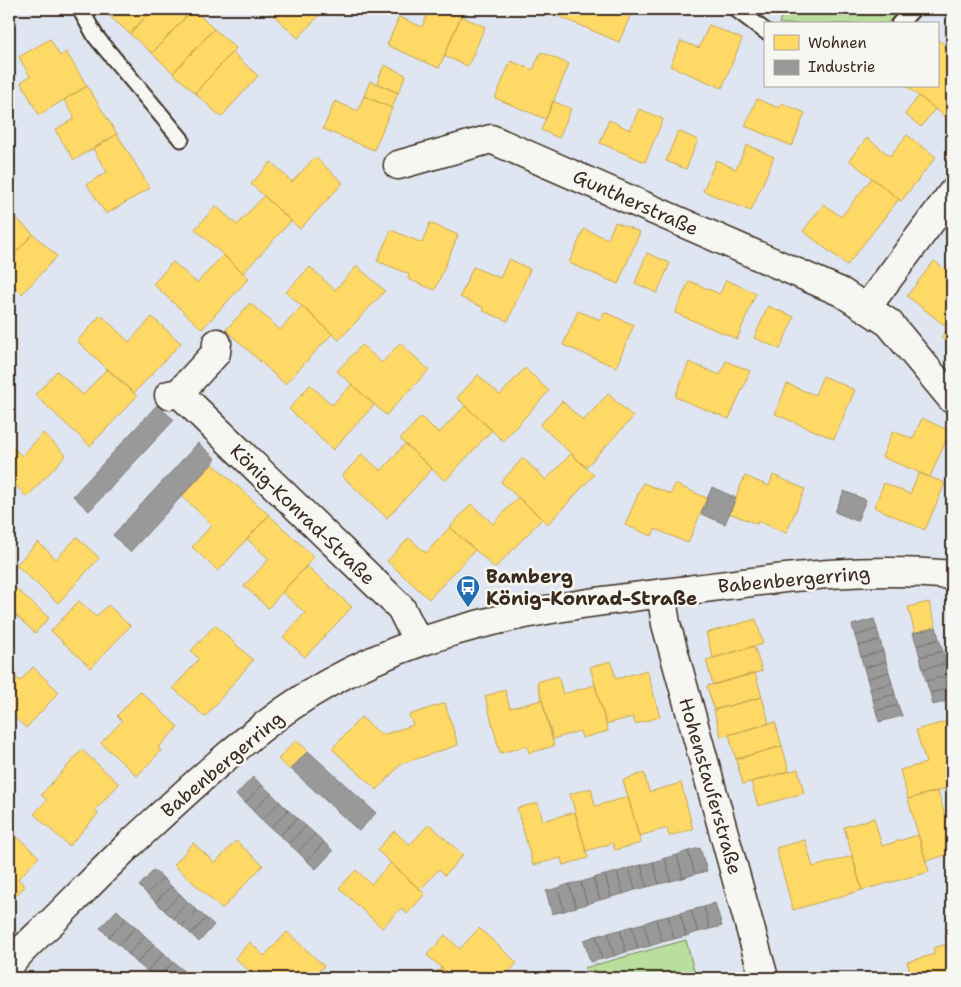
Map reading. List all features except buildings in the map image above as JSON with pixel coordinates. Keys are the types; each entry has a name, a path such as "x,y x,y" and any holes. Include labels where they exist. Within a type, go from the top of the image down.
{"street":[{"name":"Guntherstraße","path":"398,165 491,139 841,292 867,307 889,324 952,400"},
{"path":"867,307 952,193"},
{"name":"König-Konrad-Straße","path":"217,343 216,353 174,394 401,608 418,642"},
{"name":"Babenbergerring","path":"9,966 98,874 242,743 287,710 339,678 418,642 471,625 592,602 661,593 834,572 878,571 952,575"},
{"name":"Hohenstauferstraße","path":"661,593 666,624 764,978"}],"lane":[{"path":"80,9 96,37 181,139"},
{"path":"736,9 764,30"},
{"path":"900,22 913,9"}],"green space":[{"path":"794,9 901,9 888,22 780,22 782,12"},
{"path":"686,940 696,978 595,978 584,968"}],"place":[{"name":"Bamberg König-Konrad-Straße","path":"468,608"}]}
